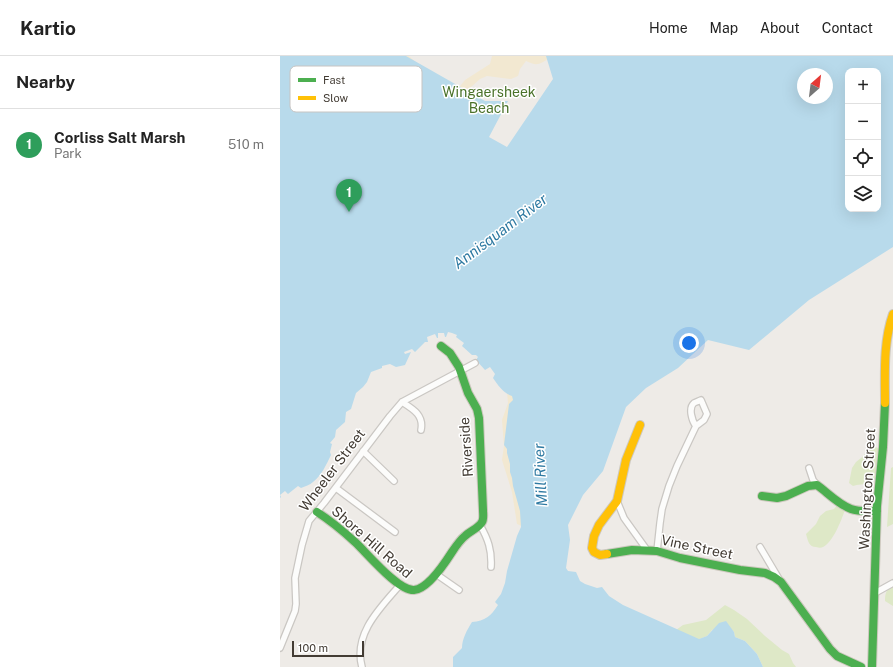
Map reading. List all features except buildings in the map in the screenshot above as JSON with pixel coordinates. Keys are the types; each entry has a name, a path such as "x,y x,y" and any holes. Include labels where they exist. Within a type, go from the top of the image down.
{"street":[{"name":"Washington Street","path":"872,667 877,511 885,410 885,358 889,325 893,314"},
{"path":"441,346 450,353 460,371"},
{"name":"Wheeler Street","path":"280,648 295,611 295,578 305,532 309,521 402,402 475,363"},
{"name":"Riverside","path":"460,371 468,393 477,409 479,418 483,516 480,525"},
{"path":"402,402 418,415 421,421 421,430"},
{"path":"640,425 626,460 617,501 599,525 594,536 592,548 594,552 600,555 632,550 647,550"},
{"path":"657,552 662,509 669,486 696,426"},
{"path":"363,451 394,481"},
{"path":"809,468 813,480 817,485 844,505 852,509 877,511"},
{"path":"762,496 778,498 808,486 817,485"},
{"path":"336,488 395,532"},
{"name":"Vine Street","path":"617,501 628,525 647,550 740,570 765,573 781,582"},
{"name":"Shore Hill Road","path":"316,512 325,517 357,544 384,572 403,588 409,590 418,589 436,574 458,543 480,525"},
{"path":"480,525 487,537 490,548 491,567"},
{"name":"Vine Street","path":"760,547 781,582 833,652 842,659 861,667"},
{"path":"436,574 459,590"},
{"path":"875,593 893,583"},
{"path":"362,667 360,652 365,632 379,609 400,585"}],"green space":[{"path":"876,447 880,450 879,469 876,478 869,483 853,486 849,483 852,468 856,462 870,449"},
{"path":"893,467 893,524 887,527 891,468"},
{"path":"844,500 847,504 838,528 831,540 819,548 812,546 809,543 806,534 816,524 820,516 826,511 834,509"},
{"path":"893,585 893,606 885,601 885,596 886,592"},
{"path":"725,605 747,619 765,636 789,654 796,667 763,667 757,654 745,641 735,637 734,632 727,624 712,630 707,636 697,640 676,630 683,625 706,620"}],"sand":[{"path":"400,56 409,56 420,66 407,66"},
{"path":"492,56 645,56 631,74 604,94 567,117 548,137 534,130 530,123 532,116 547,110 556,98 552,83 554,76 559,69 557,63 549,58 538,64 533,64 526,61 520,69 518,76 511,79 487,76 480,79 461,96 451,101 422,80 422,68 447,92 457,90 465,80 490,64"},
{"path":"513,389 524,527 517,524 512,492 502,460 504,446 502,420 508,403 507,392"}],"water":[{"path":"280,56 406,56 485,101 508,101 489,137 507,147 553,79 546,56 893,56 893,247 809,300 749,350 708,340 678,368 646,388 626,407 603,471 583,495 568,525 570,540 566,568 568,571 576,572 580,581 597,588 602,587 609,596 623,605 699,639 707,636 719,623 726,621 734,632 735,637 745,641 757,654 763,667 453,667 453,657 462,648 464,638 472,622 487,617 498,605 495,602 501,594 505,583 517,536 521,527 520,511 510,472 507,449 504,445 509,404 513,400 512,396 503,391 493,378 495,374 490,367 485,370 476,360 478,357 476,355 472,355 462,346 464,343 456,337 457,335 452,333 448,332 446,337 444,333 438,333 438,338 435,334 427,337 428,342 425,342 415,352 412,349 404,352 405,354 411,352 405,365 396,367 390,364 382,366 382,368 371,372 367,382 356,393 351,409 346,412 345,422 336,430 335,437 330,443 332,444 330,452 331,455 321,473 310,484 301,488 298,486 288,494 285,491 280,495"}],"traffic: fast":[{"path":"317,512 350,538 391,578 407,589 414,590 425,585 441,569 461,539 481,524 483,515 479,418 477,409 468,393 459,367 450,353 441,346"},
{"path":"872,667 877,506 883,447 885,403"},
{"path":"762,496 777,498 786,496 808,486 817,485 846,507 861,511 877,511"},
{"path":"607,554 632,550 657,551 680,558 740,570 765,573 774,577 781,582 830,649 837,656 861,667"}],"traffic: slow":[{"path":"885,403 886,347 893,314"},
{"path":"607,554 600,555 594,552 592,548 594,536 599,525 617,501 626,460 640,425"}],"place":[{"name":"Corliss Salt Marsh","path":"349,212"}],"park label":[{"name":"Wingaersheek Beach","path":"489,100"}],"water label":[{"name":"Annisquam River","path":"500,231"},
{"name":"Mill River","path":"540,475"}]}
